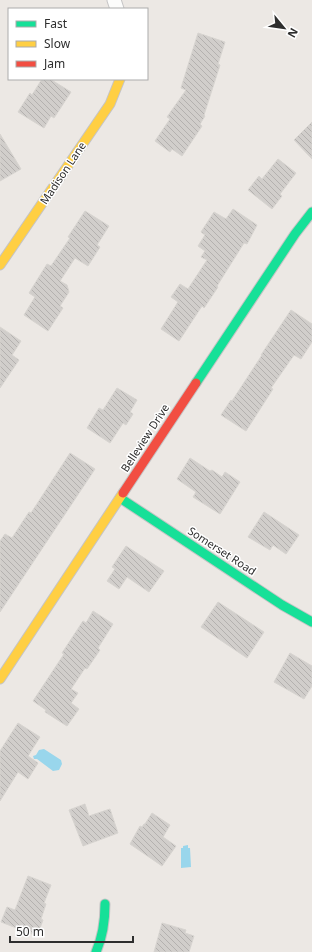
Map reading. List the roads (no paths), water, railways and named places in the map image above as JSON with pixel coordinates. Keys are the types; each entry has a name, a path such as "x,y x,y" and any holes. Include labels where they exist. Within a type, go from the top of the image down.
{"street":[{"name":"Madison Lane","path":"0,265 110,104 120,80"},
{"name":"Belleview Drive","path":"0,679 295,234 312,212"},
{"name":"Somerset Road","path":"120,498 282,605 312,622"},
{"path":"96,952 102,939 105,922 105,904"}],"water":[{"path":"44,749 61,760 62,764 59,770 53,771 37,759 34,759 33,756 36,755 39,750"},
{"path":"188,845 188,848 190,848 191,867 181,868 181,848"}]}
